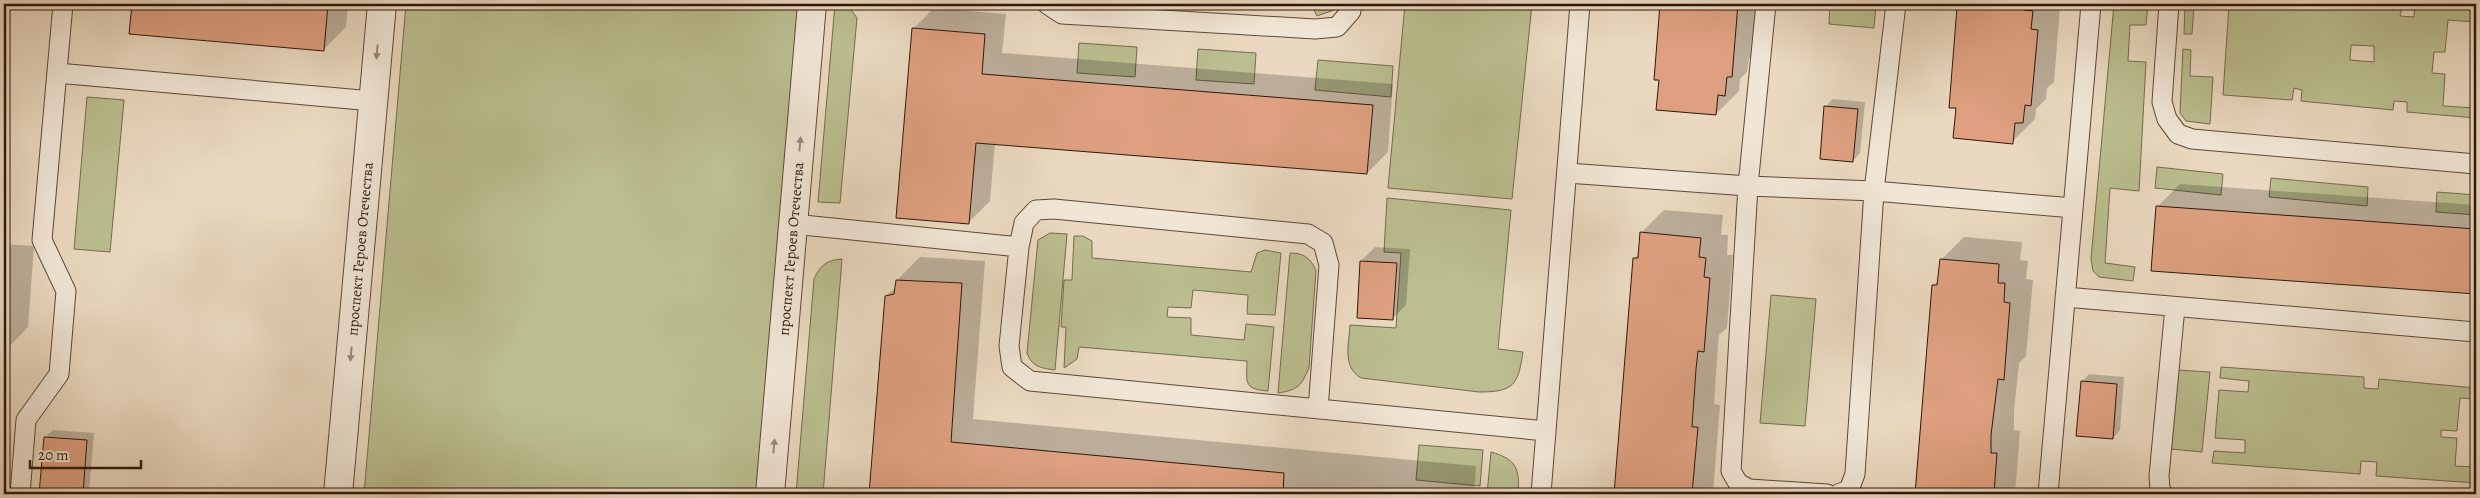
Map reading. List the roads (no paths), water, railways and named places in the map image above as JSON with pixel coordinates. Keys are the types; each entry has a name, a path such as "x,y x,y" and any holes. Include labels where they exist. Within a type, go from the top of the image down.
{"street":[{"name":"проспект Героев Отечества","path":"338,494 382,4"},
{"name":"проспект Героев Отечества","path":"770,494 812,4"}],"lane":[{"path":"20,494 26,420 59,374 66,291 42,240 63,4"},
{"path":"1047,4 1062,14 1315,29 1337,27 1351,11 1351,4"},
{"path":"1541,494 1580,4"},
{"path":"1766,4 1748,186 1731,471 1738,483 1749,489 1827,494"},
{"path":"1838,494 1849,490 1855,474 1874,191 1896,4"},
{"path":"2048,494 2091,4"},
{"path":"2169,4 2162,102 2166,119 2178,134 2192,139 2476,164"},
{"path":"57,73 373,101"},
{"path":"1567,173 1748,186 1874,191 2073,208"},
{"path":"1318,409 1330,265 1323,243 1308,234 1054,209 1036,210 1024,223 1019,246 1009,346 1012,367 1030,382 1546,431"},
{"path":"793,224 1019,246"},
{"path":"2065,296 2476,332"},
{"path":"2163,494 2160,489 2159,476 2175,307"}]}
